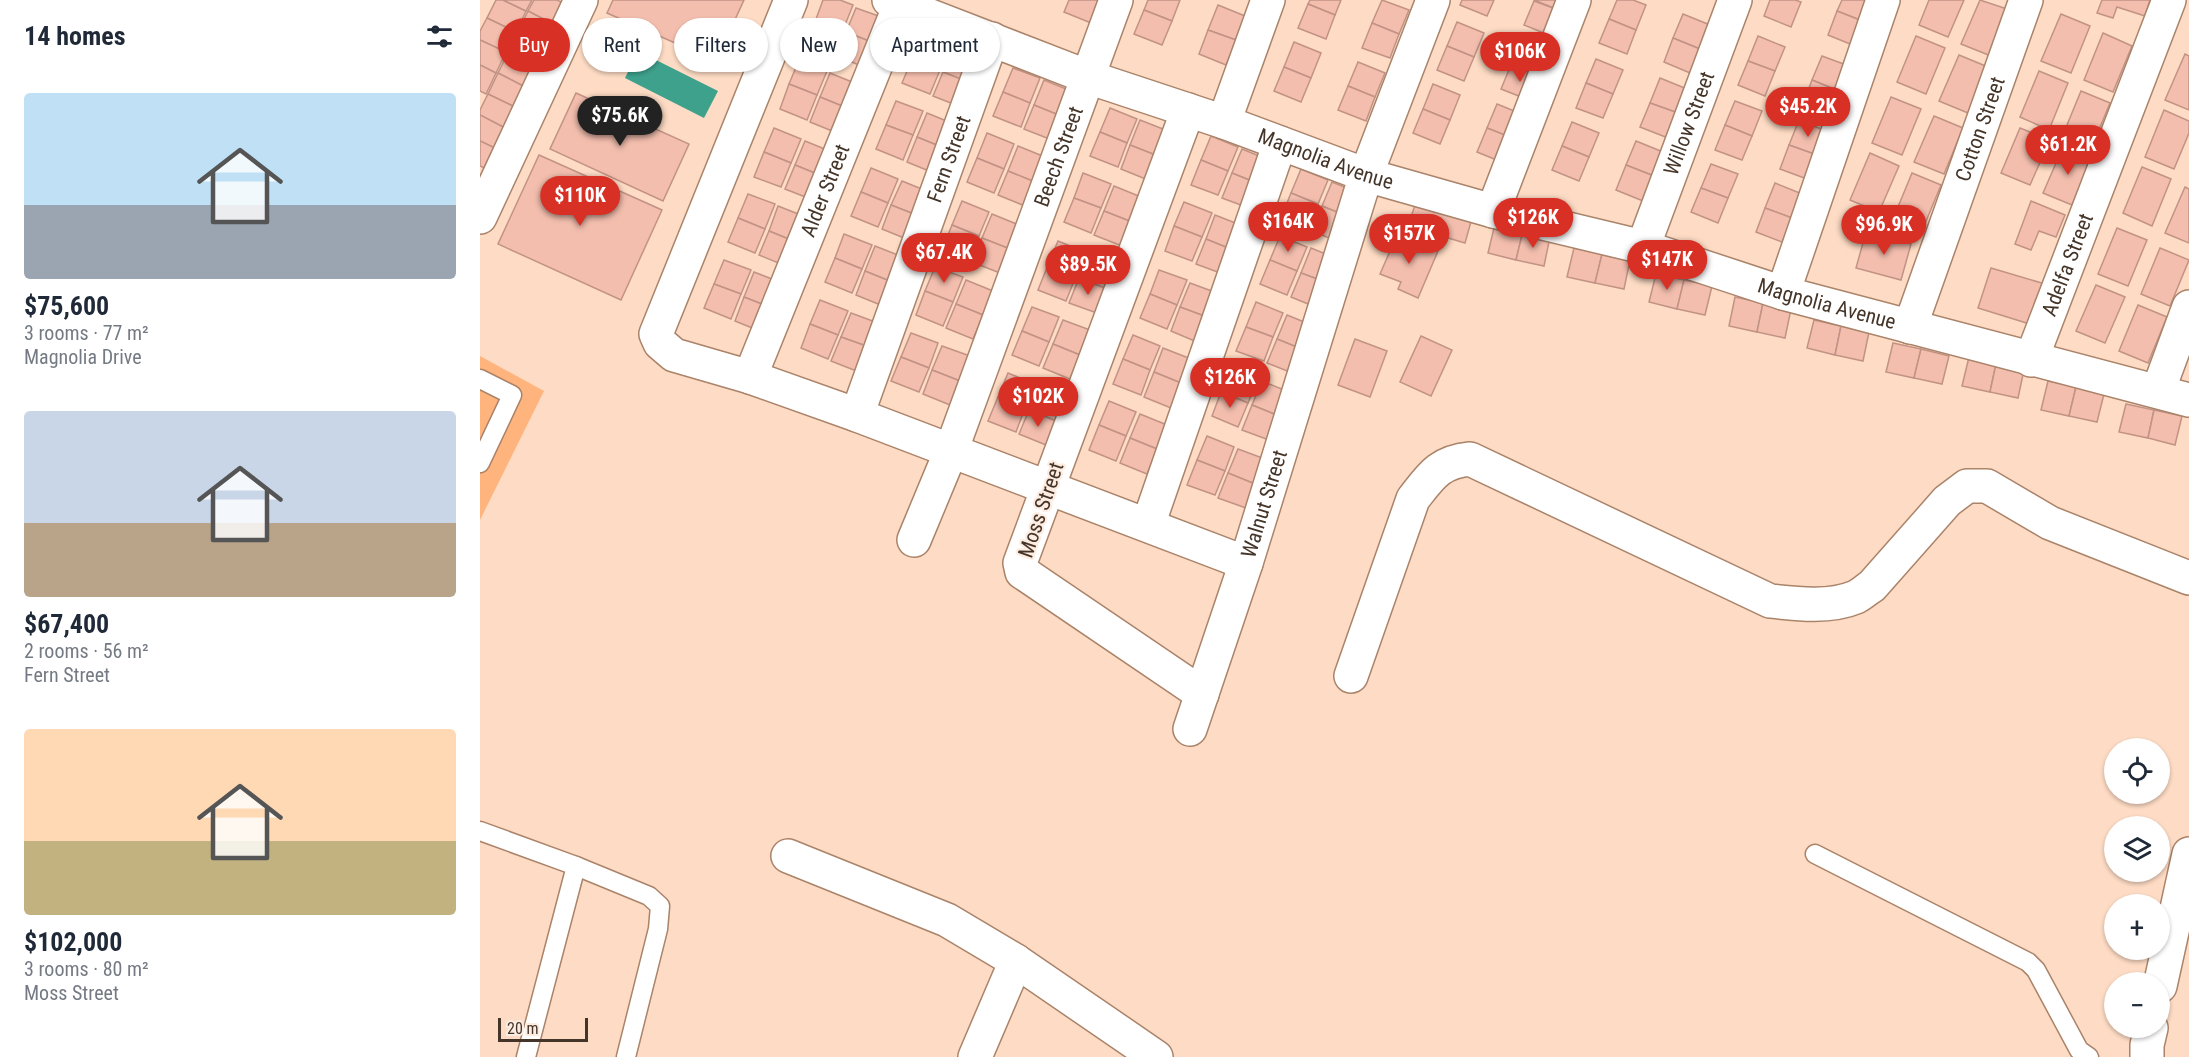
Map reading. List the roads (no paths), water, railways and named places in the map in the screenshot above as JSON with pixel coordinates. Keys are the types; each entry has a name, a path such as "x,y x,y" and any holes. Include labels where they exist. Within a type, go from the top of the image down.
{"street":[{"path":"480,217 581,0"},
{"path":"791,0 656,334 660,343 674,355 750,377 857,415 1246,563"},
{"name":"Beech Street","path":"914,540 951,451 1116,0"},
{"path":"1224,122 1268,0"},
{"name":"Walnut Street","path":"1190,729 1246,563 1366,175 1433,0"},
{"path":"1493,211 1574,0"},
{"name":"Willow Street","path":"1643,247 1735,0"},
{"path":"1783,293 1883,0"},
{"name":"Cotton Street","path":"1910,327 2026,0"},
{"name":"Adelfa Street","path":"2031,360 2169,0"},
{"name":"Alder Street","path":"750,377 895,3"},
{"name":"Magnolia Avenue","path":"895,3 960,12"},
{"name":"Magnolia Avenue","path":"1000,42 1088,77 1224,122 1366,175 1493,211 1643,247 1783,293 2189,400"},
{"name":"Fern Street","path":"857,415 980,72"},
{"name":"Moss Street","path":"1188,110 1020,563 1022,572 1202,694"},
{"path":"1148,525 1280,143"},
{"path":"2158,391 2189,307"},
{"path":"1351,676 1413,499 1432,475 1452,461 1470,459 1770,601 1797,604 1837,602 1857,596 1872,586 1947,501 1967,486 1987,486 2050,523 2189,578"},
{"path":"2163,972 2189,854"},
{"path":"788,856 947,920 1016,961 1156,1057"},
{"path":"975,1057 1016,961"},
{"path":"2147,1057 2149,1038"}],"lane":[{"path":"480,379 512,395 480,464"},
{"path":"480,831 649,896 660,906 658,929 626,1057"},
{"path":"1815,854 2028,962 2036,970 2079,1050 2089,1057"},
{"path":"526,1057 576,866"}],"water":[{"path":"662,63 674,69 674,72 680,72 718,91 704,118 625,78 628,72 662,72"}]}
